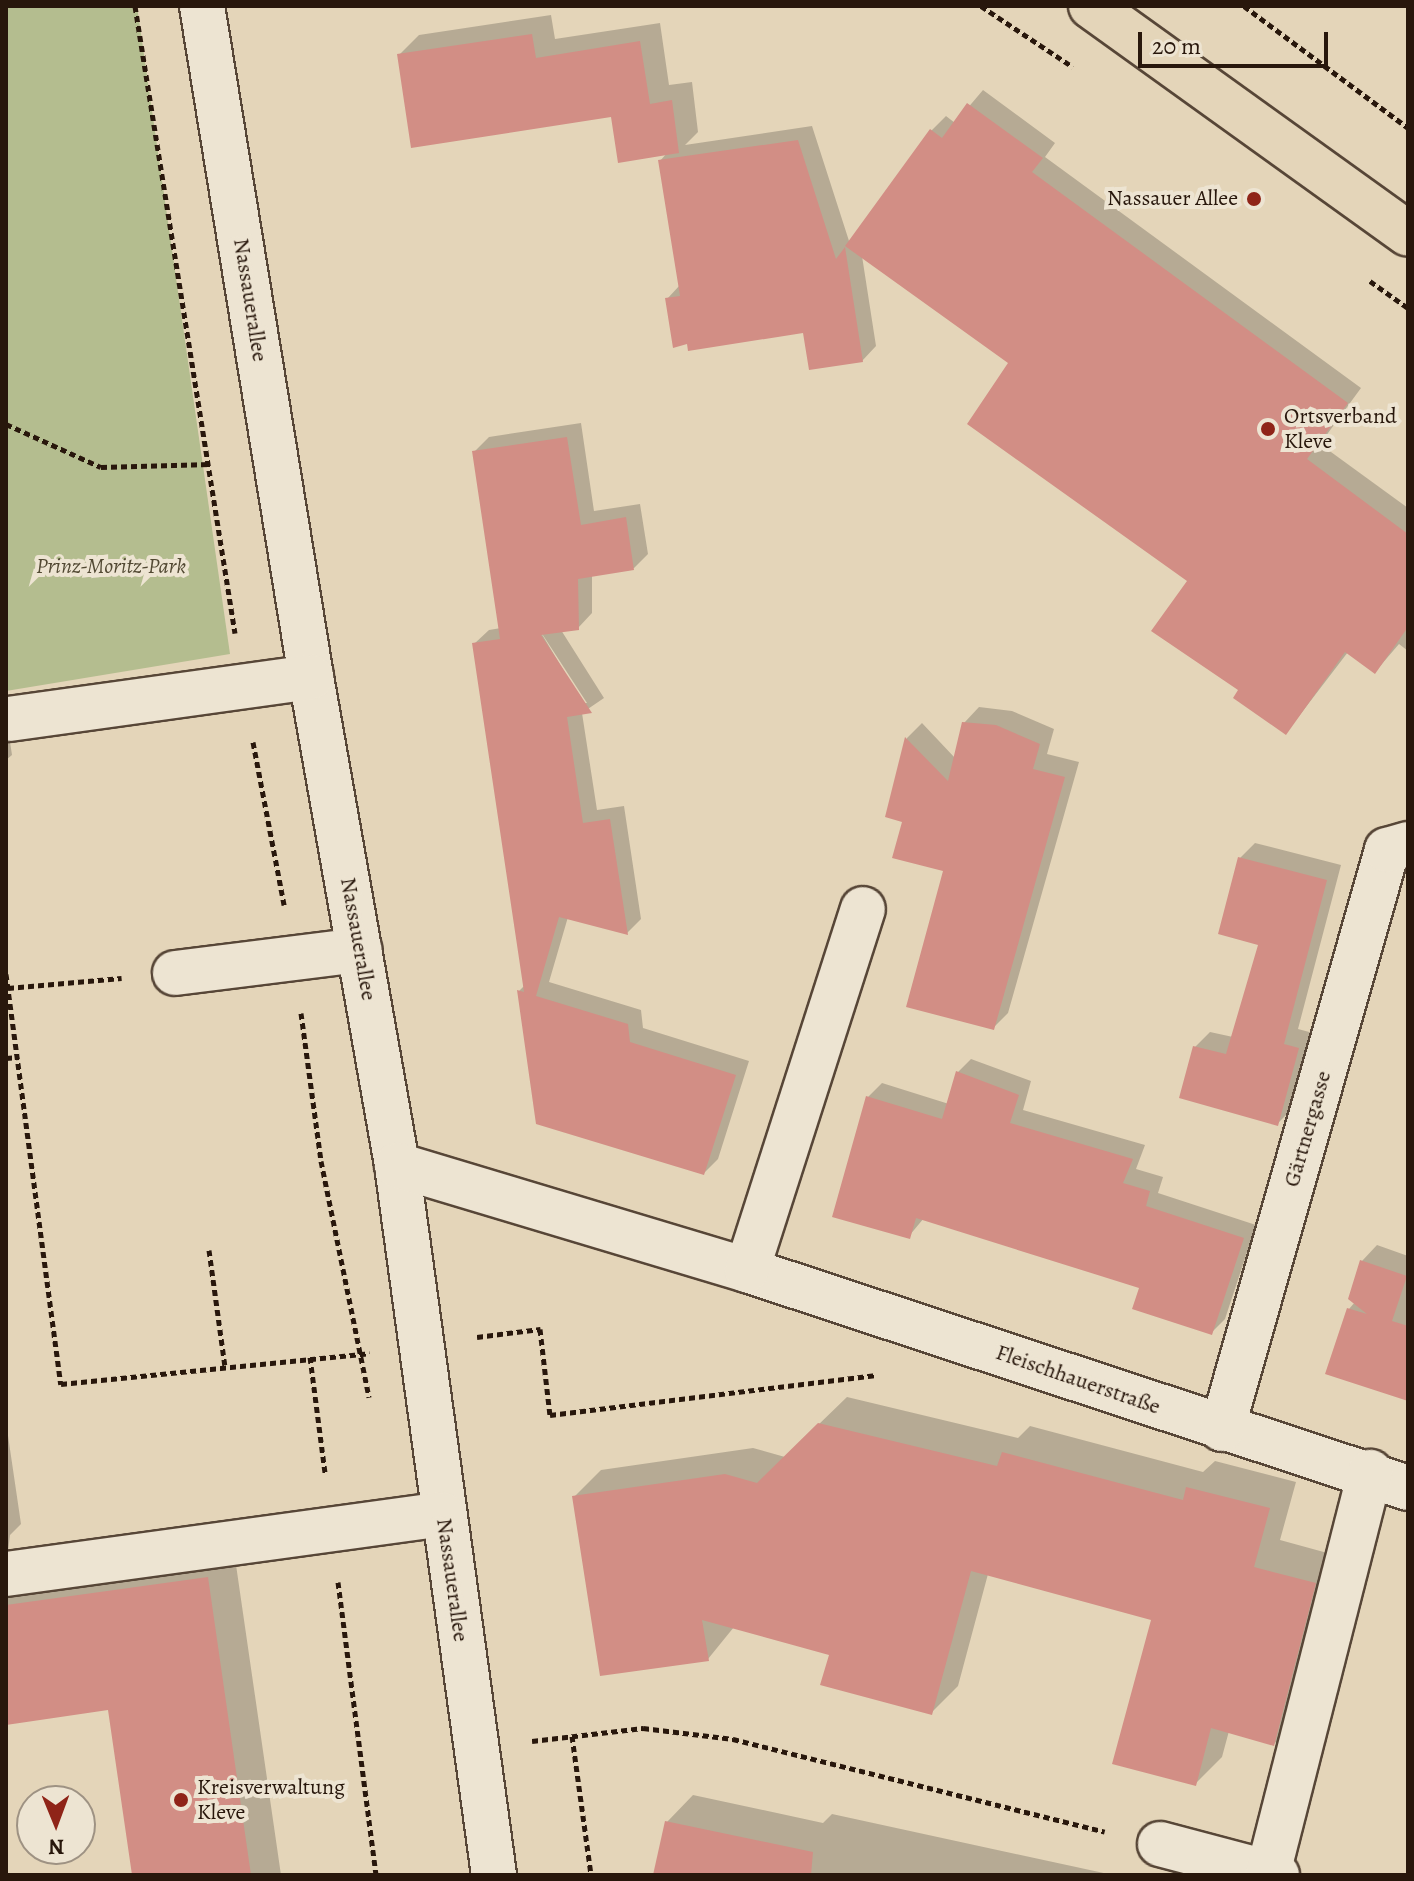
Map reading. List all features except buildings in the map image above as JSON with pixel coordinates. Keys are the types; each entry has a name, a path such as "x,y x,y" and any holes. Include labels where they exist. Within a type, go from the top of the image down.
{"main road":[{"path":"1091,6 1408,234"}],"street":[{"name":"Nassauerallee","path":"202,6 311,677 397,1165 442,1514 494,1875"},
{"path":"9,719 311,677"},
{"name":"Gärtnergasse","path":"1222,1429 1387,850 1408,844"},
{"path":"747,1270 863,909"},
{"path":"175,973 360,950"},
{"name":"Fleischhauerstraße","path":"397,1165 747,1270 1222,1429 1389,1480"},
{"path":"1160,1844 1273,1874 1389,1480"},
{"path":"6,1574 442,1514"}],"path":[{"path":"1244,6 1408,128"},
{"path":"6,424 101,467 211,464"},
{"path":"8,988 175,973"},
{"path":"6,1058 19,1057"},
{"path":"209,1250 225,1367"},
{"path":"310,1357 376,1875"},
{"path":"476,1747 643,1728 733,1739 1160,1844"},
{"path":"572,1736 591,1875"}],"green space":[{"name":"Prinz-Moritz-Park","path":"6,6 137,6 230,654 6,691"}],"place":[{"name":"Nassauer Allee","path":"1254,199"},
{"name":"Ortsverband Kleve","path":"1268,429"},
{"name":"Kreisverwaltung Kleve","path":"181,1800"}]}
